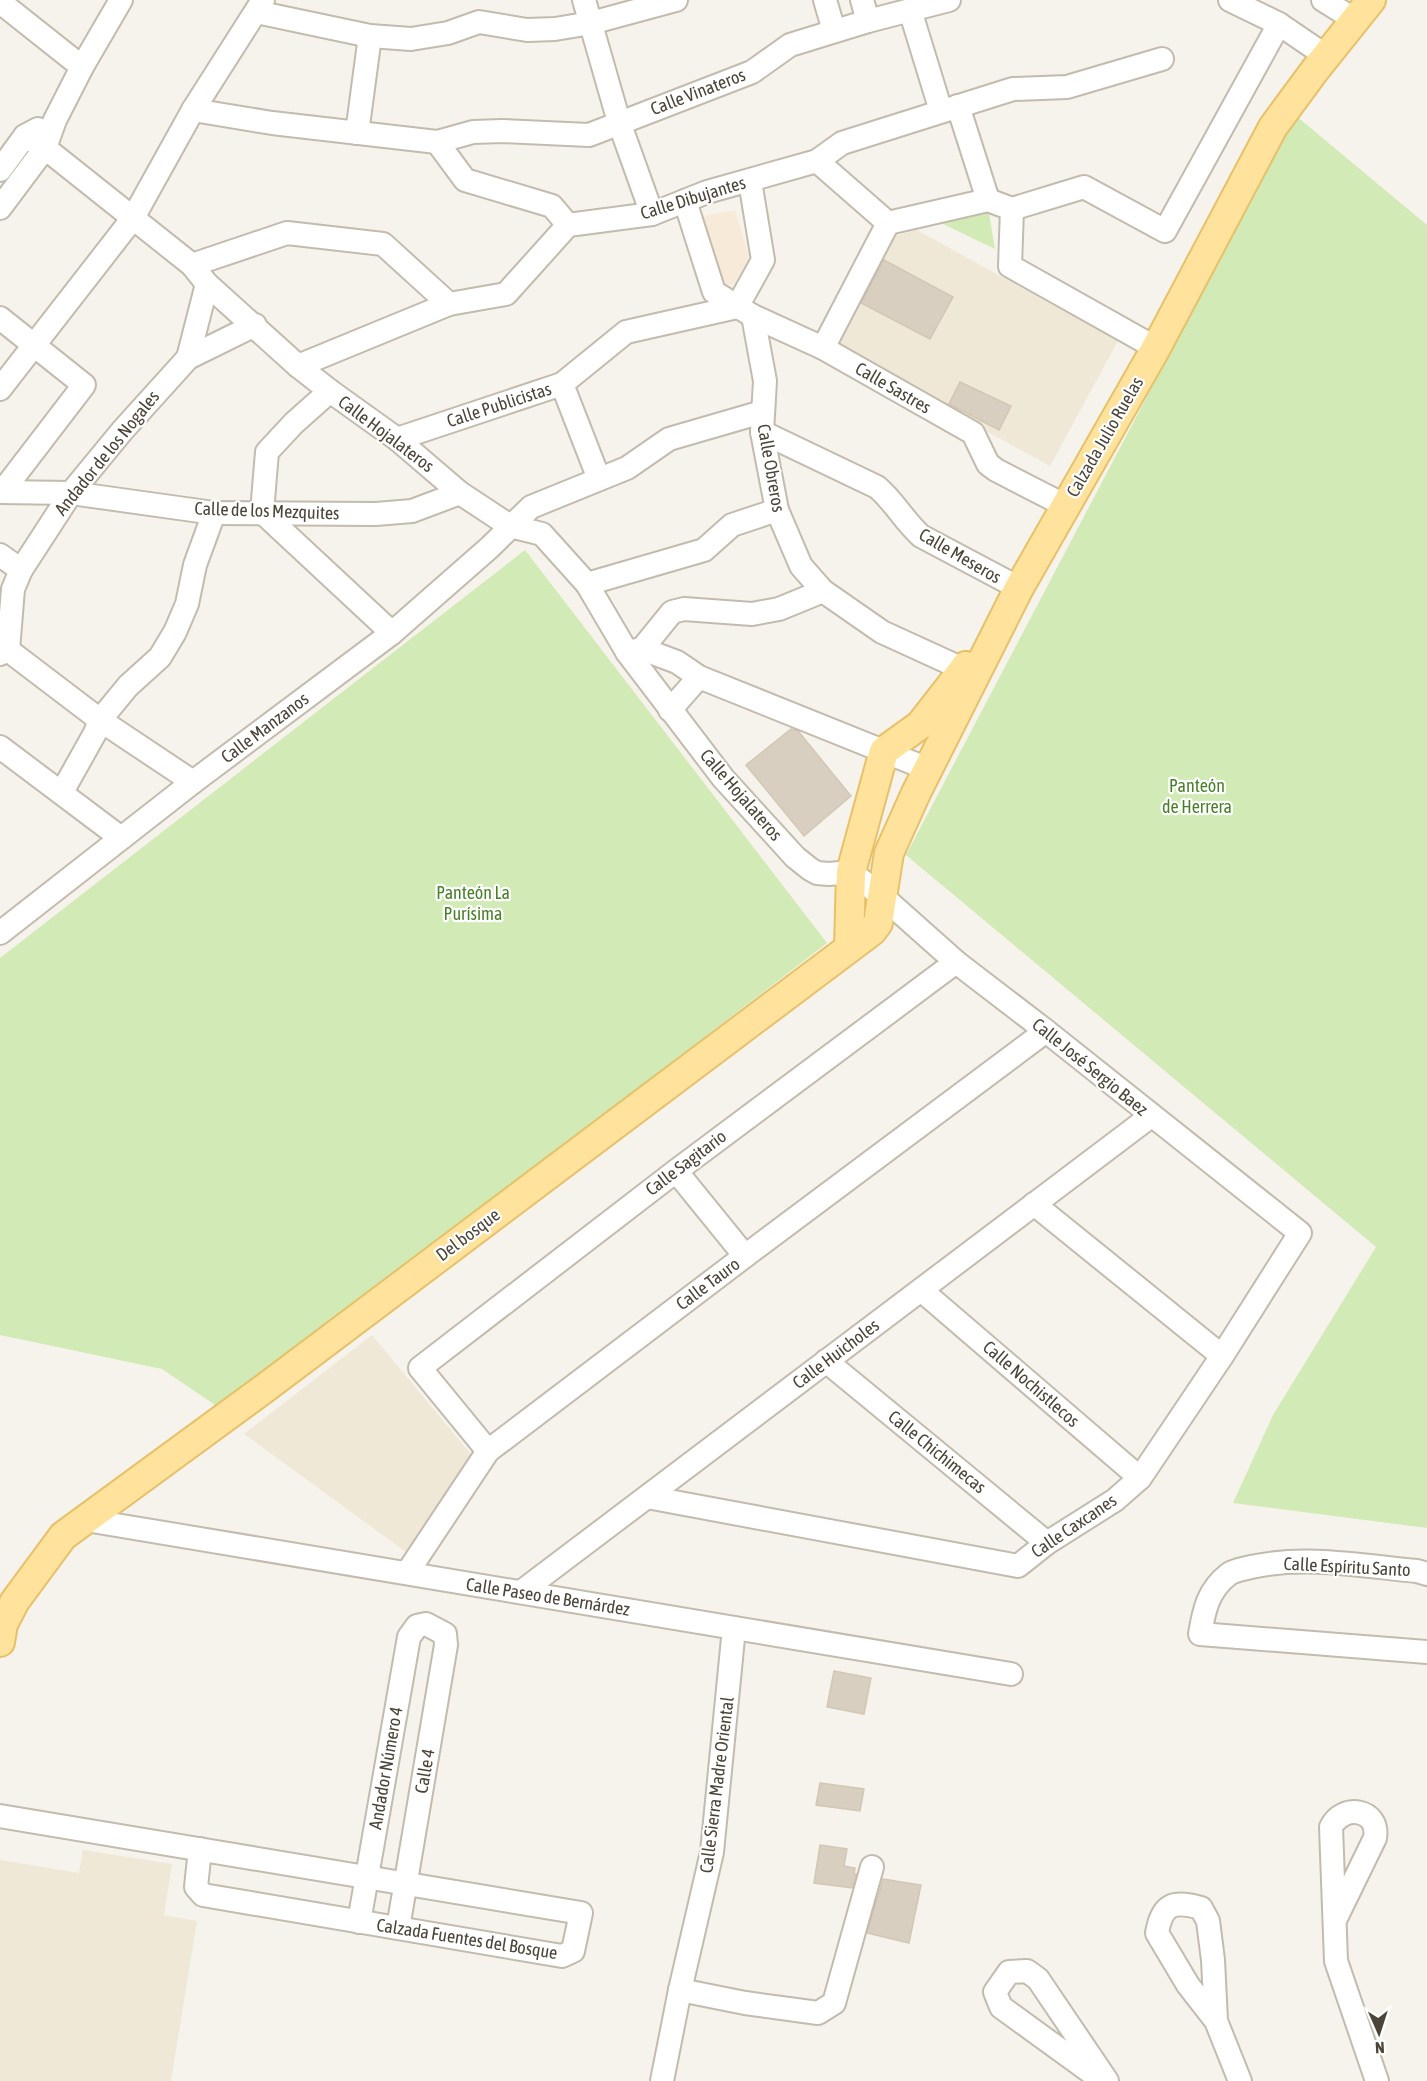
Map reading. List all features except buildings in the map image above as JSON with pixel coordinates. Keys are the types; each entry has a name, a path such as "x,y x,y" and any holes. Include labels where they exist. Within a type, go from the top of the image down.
{"main road":[{"name":"Calzada Julio Ruelas","path":"883,897 889,853 970,673 1014,586 1273,127 1322,52 1342,5"},
{"name":"Calzada Julio Ruelas","path":"884,751 920,725 970,673"},
{"path":"849,948 851,872 884,751"},
{"name":"Del bosque","path":"1,1630 15,1601 63,1536 265,1388 872,931 878,923 883,897"}],"street":[{"path":"0,208 45,148 55,120 82,67 121,0"},
{"path":"584,0 619,122 652,214"},
{"path":"0,389 133,218 193,110 259,6 370,36 411,39 448,33 479,22 527,30 555,29 591,23 676,0"},
{"path":"825,0 834,31"},
{"name":"Calle Vinateros","path":"193,110 273,123 437,142 473,132 589,135 752,72 790,45 834,31 865,11 910,10 949,0"},
{"path":"1230,0 1279,24 1322,52"},
{"path":"0,2 82,67"},
{"path":"910,10 988,200"},
{"path":"823,348 888,224 988,200 1012,209 1084,187 1164,231 1279,24"},
{"path":"357,133 370,36"},
{"name":"Calle Dibujantes","path":"568,225 652,214 707,192 817,161 842,143 1012,88 1067,87 1162,59"},
{"path":"0,170 25,136 55,120"},
{"name":"Calle Hojalateros","path":"25,136 45,148 192,265 207,284 298,366 397,439 460,493 510,526 542,534 586,584 635,651 670,710 723,778 795,857 818,873 851,872"},
{"path":"298,366 449,304 506,294 568,225 552,206 465,180 437,142"},
{"path":"817,161 888,224"},
{"path":"745,311 764,260 750,181"},
{"name":"Calle Sastres","path":"685,201 714,292 745,311 823,348 972,434 988,464 1061,503"},
{"path":"1012,209 1010,266 1151,345"},
{"path":"192,265 287,233 383,244 449,304"},
{"path":"188,358 207,284"},
{"name":"Calle Publicistas","path":"397,439 562,384 626,332 745,311"},
{"name":"Calle Obreros","path":"745,311 765,381 762,422 777,510 801,566 823,591 882,632 970,673"},
{"path":"0,318 84,385 1,492"},
{"name":"Andador de los Nogales","path":"4,652 11,585 71,493 122,431 188,358 255,325"},
{"path":"562,384 598,478"},
{"path":"330,391 294,423 267,452 262,512 392,633"},
{"path":"510,526 531,507 627,468 669,439 762,422"},
{"name":"Calle Meseros","path":"762,422 877,487 888,496 909,525 921,536 1014,586"},
{"name":"Calle de los Mezquites","path":"1,492 71,493 214,513 376,514 412,511 460,493"},
{"path":"586,584 704,549 732,525 777,510"},
{"path":"62,792 100,720 128,686 160,657 175,632 187,604 195,566 214,513"},
{"name":"Calle Manzanos","path":"5,922 121,838 392,633 489,548 510,526"},
{"path":"0,555 11,585"},
{"path":"823,591 779,609 752,614 684,609 672,612 635,651 677,662 699,677 928,769"},
{"path":"4,652 193,782"},
{"path":"670,710 699,677"},
{"path":"0,747 121,838"},
{"path":"851,872 883,897"},
{"name":"Calle José Sergio Baez","path":"883,897 956,962 1300,1233"},
{"name":"Calle Sagitario","path":"488,1452 420,1368 676,1171 956,962"},
{"name":"Calle Tauro","path":"407,1574 488,1452 1046,1031"},
{"name":"Calle Huicholes","path":"521,1592 1151,1116"},
{"path":"676,1171 745,1256"},
{"path":"1034,1204 1222,1356"},
{"name":"Calle Caxcanes","path":"647,1497 1018,1566 1047,1543 1115,1500 1140,1478 1222,1356 1300,1233"},
{"name":"Calle Nochistlecos","path":"921,1290 1140,1478"},
{"name":"Calle Chichimecas","path":"826,1361 1047,1543"},
{"name":"Calle Paseo de Bernárdez","path":"86,1520 1011,1674"},
{"name":"Calle Espíritu Santo","path":"1427,1574 1417,1571 1342,1564 1284,1561 1231,1572 1215,1587 1205,1604 1200,1634 1427,1652"},
{"name":"Andador Número 4","path":"359,1922 409,1637 417,1626 426,1624"},
{"name":"Calle 4","path":"398,1928 446,1645 445,1634 426,1624"},
{"name":"Calle Sierra Madre Oriental","path":"662,2081 680,1990 712,1852 734,1628"},
{"path":"1336,1918 1375,1838 1376,1830 1373,1822 1359,1812 1342,1813 1335,1818 1331,1827 1336,1961 1377,2081"},
{"name":"Calzada Fuentes del Bosque","path":"0,1816 200,1849 366,1877 406,1883 581,1913 573,1951 562,1956 203,1895 196,1887 200,1849"},
{"path":"680,1990 745,2003 818,2013 834,2003 872,1867"},
{"path":"1216,2021 1213,1960 1208,1921 1201,1908 1185,1904 1167,1908 1160,1916 1157,1933 1188,1985 1216,2021 1240,2081"},
{"path":"1027,1971 1038,1979 1105,2081 1001,2007 995,1992 1009,1972 1027,1971"}],"shaded area":[{"path":"735,210 749,257 734,284 721,287 703,216"},
{"path":"917,230 1118,341 1050,466 829,346 888,238"},
{"path":"372,1335 474,1458 406,1552 244,1434"},
{"path":"83,1850 172,1864 164,1915 197,1921 171,2081 0,2081 0,1860 79,1873"}],"green space":[{"name":"Panteón de Herrera","path":"1295,115 1427,225 1427,1528 1233,1503 1273,1415 1376,1247 906,855"},
{"path":"989,213 995,249 941,223"},
{"name":"Panteón La Purísima","path":"525,550 827,943 221,1409 162,1369 0,1335 0,958"}]}
